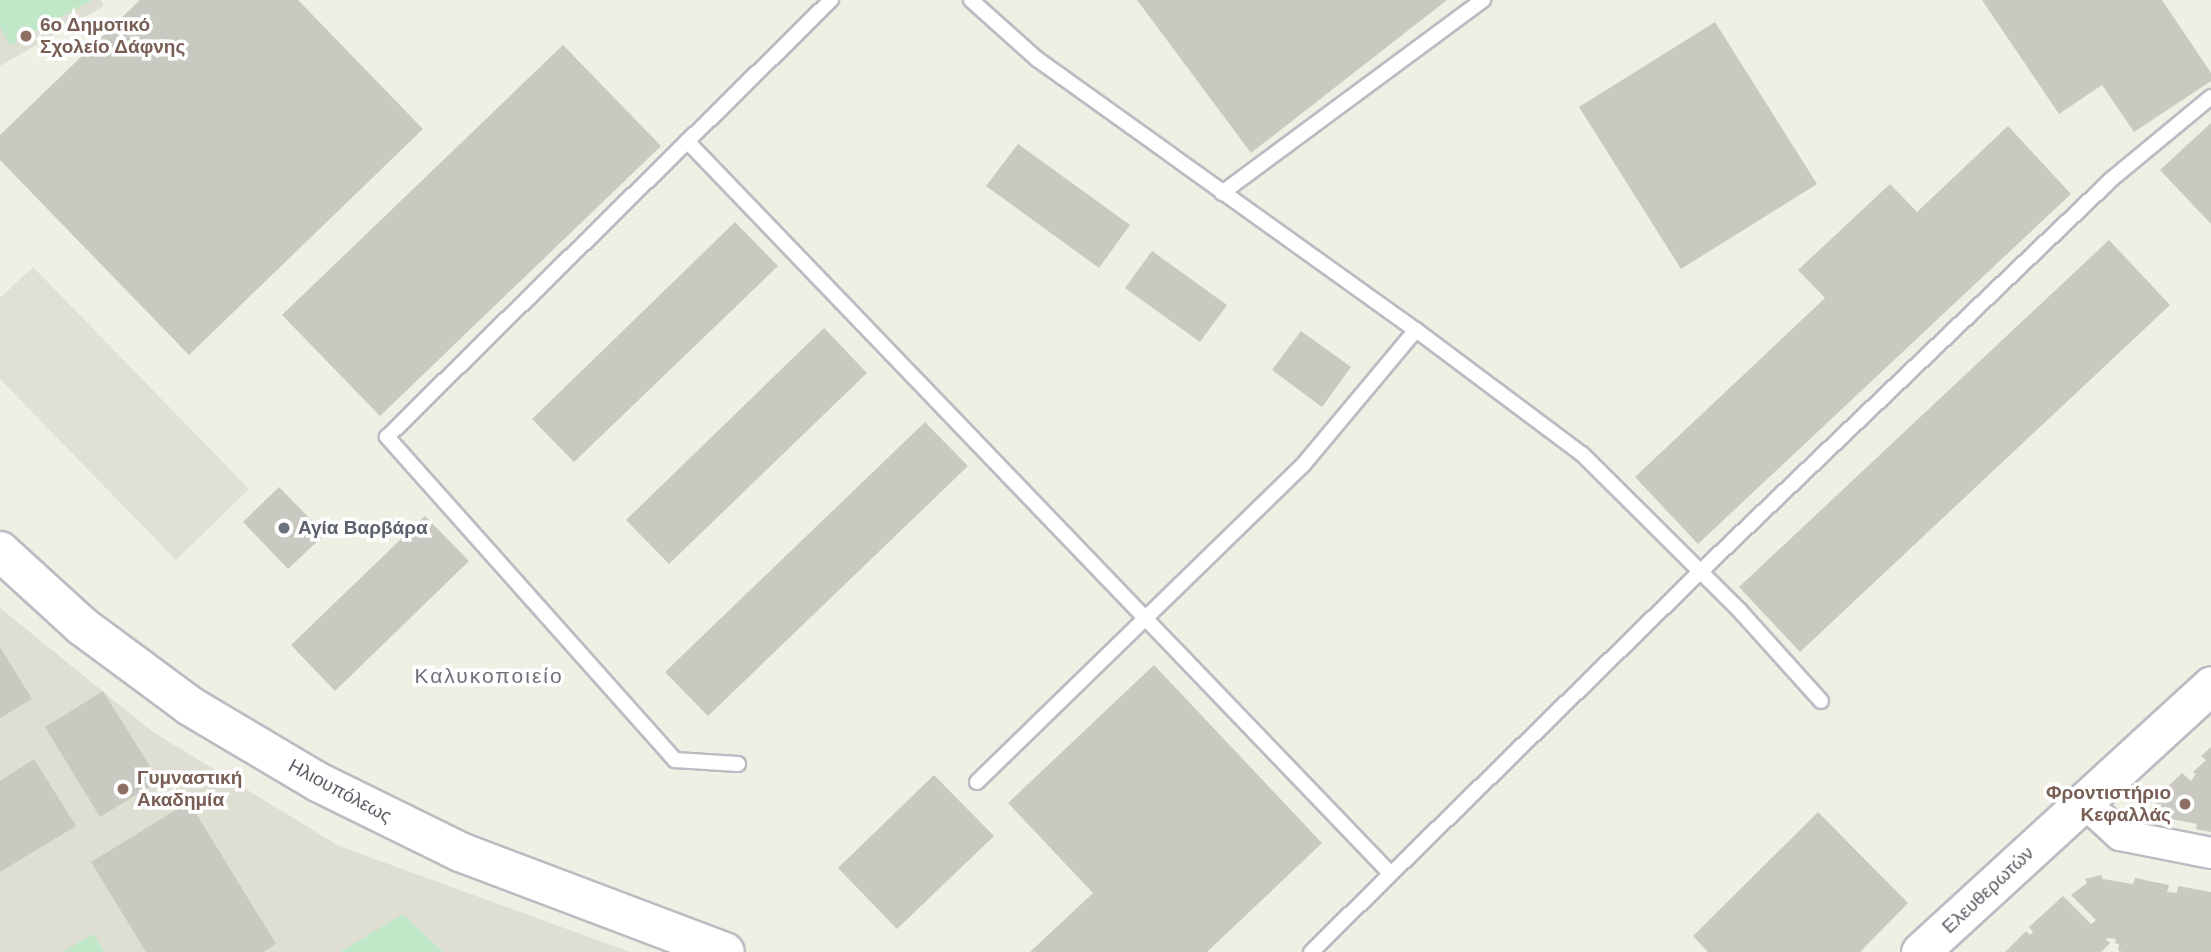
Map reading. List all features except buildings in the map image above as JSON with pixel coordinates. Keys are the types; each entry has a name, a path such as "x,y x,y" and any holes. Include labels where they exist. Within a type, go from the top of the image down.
{"main road":[{"name":"Ηλιουπόλεως","path":"0,551 82,626 190,706 318,782 460,852 725,952"}],"street":[{"name":"Ελευθερωτών","path":"1920,952 2211,685"},
{"path":"2084,802 2120,835 2211,853"}],"lane":[{"path":"738,764 675,760 387,437 831,0"},
{"path":"971,0 1037,59 1416,330 1581,454 1701,571 1821,701"},
{"path":"1222,193 1483,0"},
{"path":"1311,952 1701,571 2113,178 2211,97"},
{"path":"687,141 1391,874"},
{"path":"978,782 1303,465 1416,330"}],"shaded area":[{"name":"6ο Δημοτικό Σχολείο Δάφνης","path":"0,0 101,0 104,6 0,66"},
{"path":"33,267 249,489 176,560 0,379 0,298"},
{"name":"Γυμναστική Ακαδημία","path":"0,608 153,732 339,846 630,952 0,952"}],"green space":[{"path":"0,0 92,0 10,45 0,27"},
{"path":"403,914 443,952 340,952"},
{"path":"93,934 105,952 63,952"}],"place":[{"name":"6ο Δημοτικό Σχολείο Δάφνης","path":"26,36"},
{"name":"Αγία Βαρβάρα","path":"284,528"},
{"name":"Γυμναστική Ακαδημία","path":"123,789"},
{"name":"Φροντιστήριο Κεφαλλάς","path":"2185,804"}],"district":[{"name":"Καλυκοποιείο","path":"489,676"}]}
